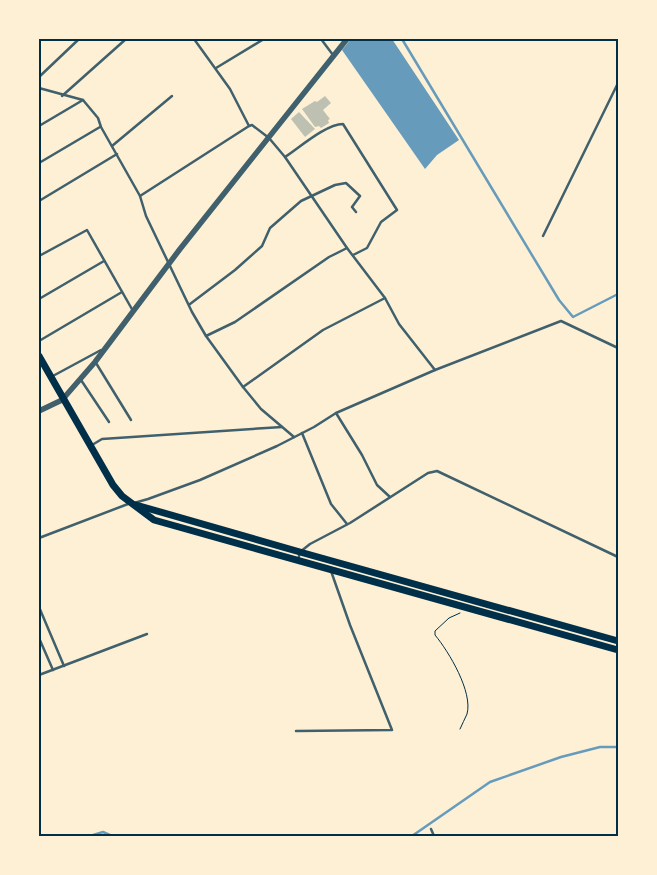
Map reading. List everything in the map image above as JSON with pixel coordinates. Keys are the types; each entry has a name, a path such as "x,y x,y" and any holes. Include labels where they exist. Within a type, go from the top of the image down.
{"main road":[{"path":"39,356 62,400 113,485 122,496 154,520 618,650"},
{"path":"131,503 618,641"}],"street":[{"path":"39,411 62,400 95,362 170,262 347,39"}],"lane":[{"path":"39,77 79,39"},
{"path":"62,96 126,39"},
{"path":"194,39 230,89 249,126"},
{"path":"216,68 264,39"},
{"path":"321,39 334,56"},
{"path":"543,236 618,84"},
{"path":"39,88 62,96 83,100 98,118 101,127 140,196 146,216 170,262 192,312 206,336 261,409 294,436"},
{"path":"112,146 172,96"},
{"path":"39,126 83,100"},
{"path":"285,157 336,124 343,124 397,210 381,222 367,248 353,255"},
{"path":"140,196 252,125 269,138 285,157 310,196 385,298 399,324 435,370"},
{"path":"39,163 101,127"},
{"path":"39,201 117,154"},
{"path":"190,304 235,270 262,246 270,228 301,201 310,196 334,185 346,183 360,196 352,207 356,212"},
{"path":"39,256 87,230 134,312"},
{"path":"206,336 235,322 329,257 347,248"},
{"path":"39,299 104,261"},
{"path":"39,341 122,292"},
{"path":"243,387 323,330 385,298"},
{"path":"39,538 131,503 148,499 200,480 277,446 336,413 435,370 561,321 618,348"},
{"path":"50,377 107,347"},
{"path":"95,362 131,420"},
{"path":"81,378 109,422"},
{"path":"336,413 362,455 377,485 390,496"},
{"path":"90,446 102,439 283,427"},
{"path":"302,433 331,504 348,524"},
{"path":"297,561 300,552 310,544 348,524 428,473 437,471 618,557"},
{"path":"296,730 392,730 350,625 332,571"},
{"path":"39,607 64,666"},
{"path":"39,676 147,634"},
{"path":"39,638 53,670"},
{"path":"431,829 434,836"}],"path":[{"path":"460,729 467,713 465,689 455,664 435,635 435,630 450,618 470,609"}],"water":[{"path":"351,39 392,39 459,140 437,155 425,169 342,50"}],"building":[{"path":"325,96 331,103 323,110 330,119 328,120 329,123 321,128 319,126 315,127 302,109"},
{"path":"299,112 315,129 305,137 291,119"}],"waterway":[{"path":"402,39 559,300 573,317 618,294"},
{"path":"412,836 490,782 561,757 600,747 618,747"},
{"path":"90,836 103,832 112,836"}]}
